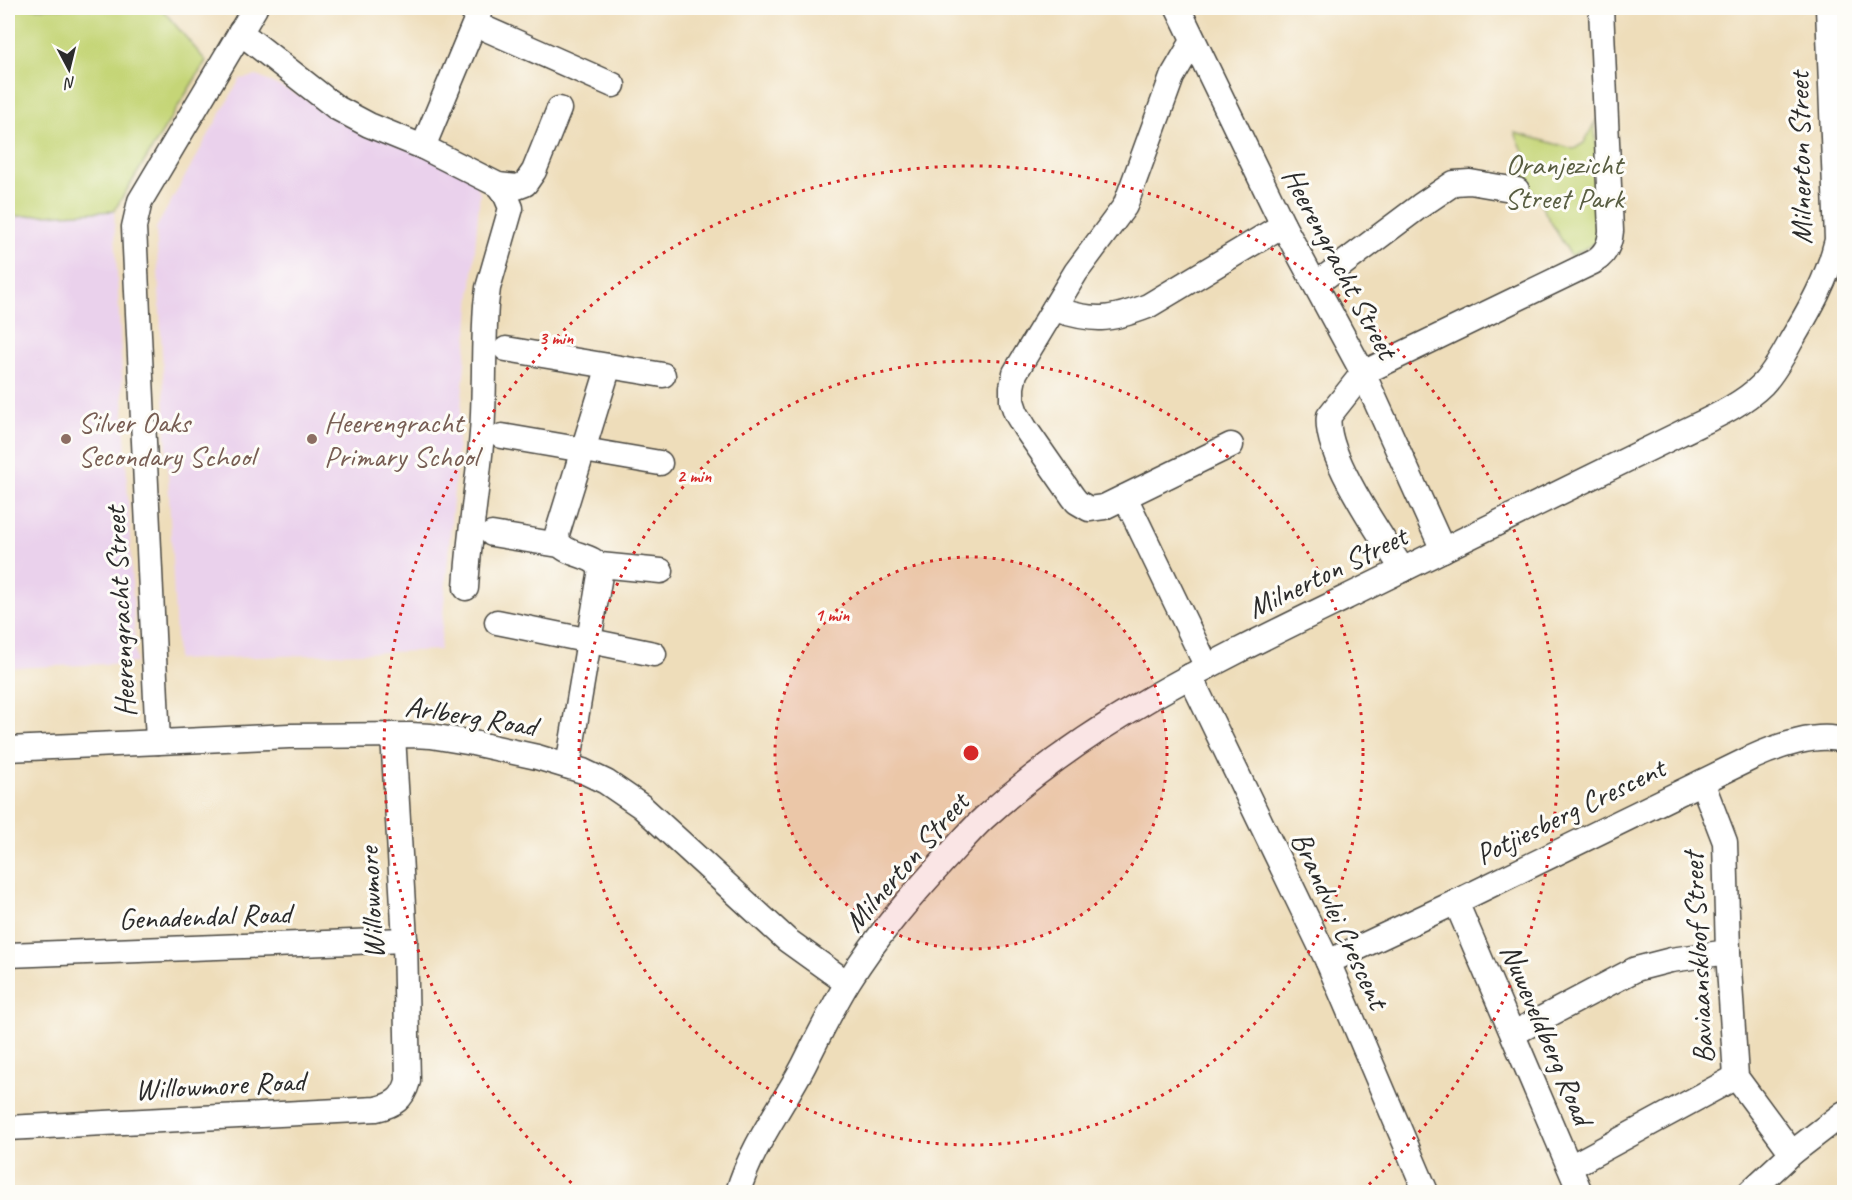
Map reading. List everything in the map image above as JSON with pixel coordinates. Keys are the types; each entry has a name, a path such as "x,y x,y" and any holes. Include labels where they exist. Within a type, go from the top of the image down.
{"street":[{"name":"Heerengracht Street","path":"158,742 134,226 140,201 255,8"},
{"name":"Heerengracht Street","path":"1178,8 1283,225 1363,373 1443,550"},
{"path":"1403,570 1346,475 1332,447 1329,416 1363,373 1593,262 1600,258 1607,249 1611,231 1601,8"},
{"name":"Milnerton Street","path":"738,1192 746,1169 847,984 896,915 923,883 984,819 1030,780 1104,726 1155,694 1718,414 1748,396 1763,383 1778,364 1823,284 1837,240 1839,120 1828,8"},
{"path":"423,147 478,16 613,85"},
{"path":"240,32 337,108 369,125 423,147 498,185 517,188 525,184 534,171 560,109"},
{"path":"1193,41 1172,77 1125,206 1076,272 1015,373 1012,401 1025,428 1077,502 1089,509 1096,509 1125,497 1230,445"},
{"path":"1316,284 1454,183 1470,182 1517,190"},
{"path":"466,588 468,542 477,495 482,430 488,288 511,208 498,185"},
{"path":"1054,309 1090,319 1108,319 1125,315 1148,306 1283,225"},
{"path":"506,349 663,375"},
{"path":"559,545 557,534 609,366"},
{"path":"502,436 660,463"},
{"name":"Brandvlei Crescent","path":"1125,497 1198,672 1328,962 1426,1192"},
{"path":"492,534 559,545 600,565 660,571"},
{"path":"568,766 600,565"},
{"path":"497,622 654,654"},
{"name":"Willowmore","path":"393,735 405,940 408,1068"},
{"name":"Arlberg Road","path":"8,749 289,736 431,736 473,743 568,766 606,782 641,806 787,939 847,984"},
{"name":"Potjiesberg Crescent","path":"1328,962 1775,747 1820,739 1845,741"},
{"name":"Baviaanskloof Street","path":"1702,782 1725,842 1728,952 1736,1077 1792,1153"},
{"name":"Nuweveldberg Road","path":"1456,902 1514,1033 1580,1192"},
{"name":"Genadendal Road","path":"8,956 405,940"},
{"path":"1514,1033 1636,969 1671,960 1728,952"},
{"name":"Willowmore Road","path":"8,1128 376,1109 395,1103 401,1097 408,1081 408,1068"},
{"path":"1570,1167 1736,1077"},
{"path":"1750,1192 1792,1153 1845,1113"}],"shaded area":[{"name":"Heerengracht Primary School","path":"257,76 469,174 480,192 440,650 177,660 156,228 240,79"},
{"name":"Silver Oaks Secondary School","path":"114,211 136,663 8,668 8,216"}],"green space":[{"path":"8,8 161,8 206,61 114,211 8,217"},
{"name":"Oranjezicht Street Park","path":"1595,122 1599,241 1571,256 1521,176 1525,155 1515,133 1574,149 1584,143"}],"place":[{"name":"Silver Oaks Secondary School","path":"66,439"},
{"name":"Heerengracht Primary School","path":"312,439"}]}
